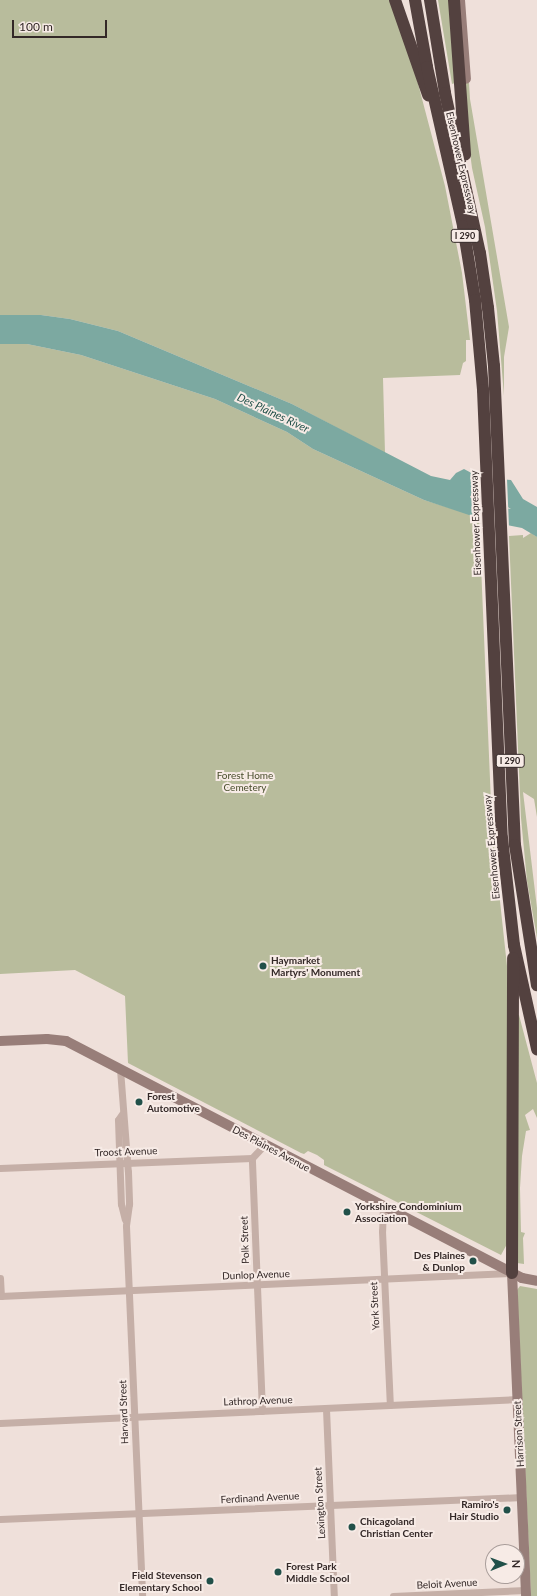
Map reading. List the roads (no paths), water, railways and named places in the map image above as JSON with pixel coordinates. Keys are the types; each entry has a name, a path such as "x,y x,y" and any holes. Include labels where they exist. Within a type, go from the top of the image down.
{"highway":[{"path":"395,0 424,89 436,110"},
{"name":"Eisenhower Expressway","path":"415,0 436,110 463,226 475,300 492,477 515,845 537,985"},
{"name":"Eisenhower Expressway","path":"430,0 445,93 465,178 488,308 494,366 492,477"},
{"path":"454,0 458,75 465,147 465,178"},
{"name":"Eisenhower Expressway","path":"495,534 502,838 514,945 537,1048"},
{"path":"512,1273 511,970 514,945"}],"main road":[{"path":"460,0 466,79"},
{"name":"Des Plaines Avenue","path":"0,1041 64,1041 512,1273 537,1281"},
{"name":"Harrison Street","path":"512,1273 526,1593"}],"street":[{"name":"Harvard Street","path":"120,1069 122,1114 118,1120 129,1204 126,1226 142,1596"},
{"path":"252,1158 264,1145"},
{"name":"Troost Avenue","path":"0,1168 252,1158"},
{"name":"Polk Street","path":"252,1158 262,1411"},
{"name":"York Street","path":"383,1206 384,1279 390,1405"},
{"name":"Dunlop Avenue","path":"0,1296 512,1273"},
{"path":"0,1278 0,1296"},
{"name":"Lathrop Avenue","path":"0,1423 518,1399"},
{"name":"Lexington Street","path":"326,1409 334,1596"},
{"name":"Ferdinand Avenue","path":"0,1519 522,1497"},
{"name":"Beloit Avenue","path":"393,1596 526,1593"}],"water":[{"name":"Des Plaines River","path":"0,315 41,315 70,319 118,331 292,404 431,476 450,480 456,473 464,469 477,476 511,480 523,499 537,507 537,537 522,528 487,521 424,500 313,449 287,432 215,399 81,355 27,344 0,344","holes":["472,494 489,496 511,509 477,504 470,497"]}],"place":[{"name":"Haymarket Martyrs' Monument","path":"263,966"},
{"name":"Forest Automotive","path":"139,1102"},
{"name":"Yorkshire Condominium Association","path":"347,1212"},
{"name":"Des Plaines & Dunlop","path":"473,1261"},
{"name":"Ramiro's Hair Studio","path":"507,1510"},
{"name":"Chicagoland Christian Center","path":"352,1527"},
{"name":"Forest Park Middle School","path":"278,1572"},
{"name":"Field Stevenson Elementary School","path":"210,1581"}],"park label":[{"name":"Forest Home Cemetery","path":"245,780"}]}
